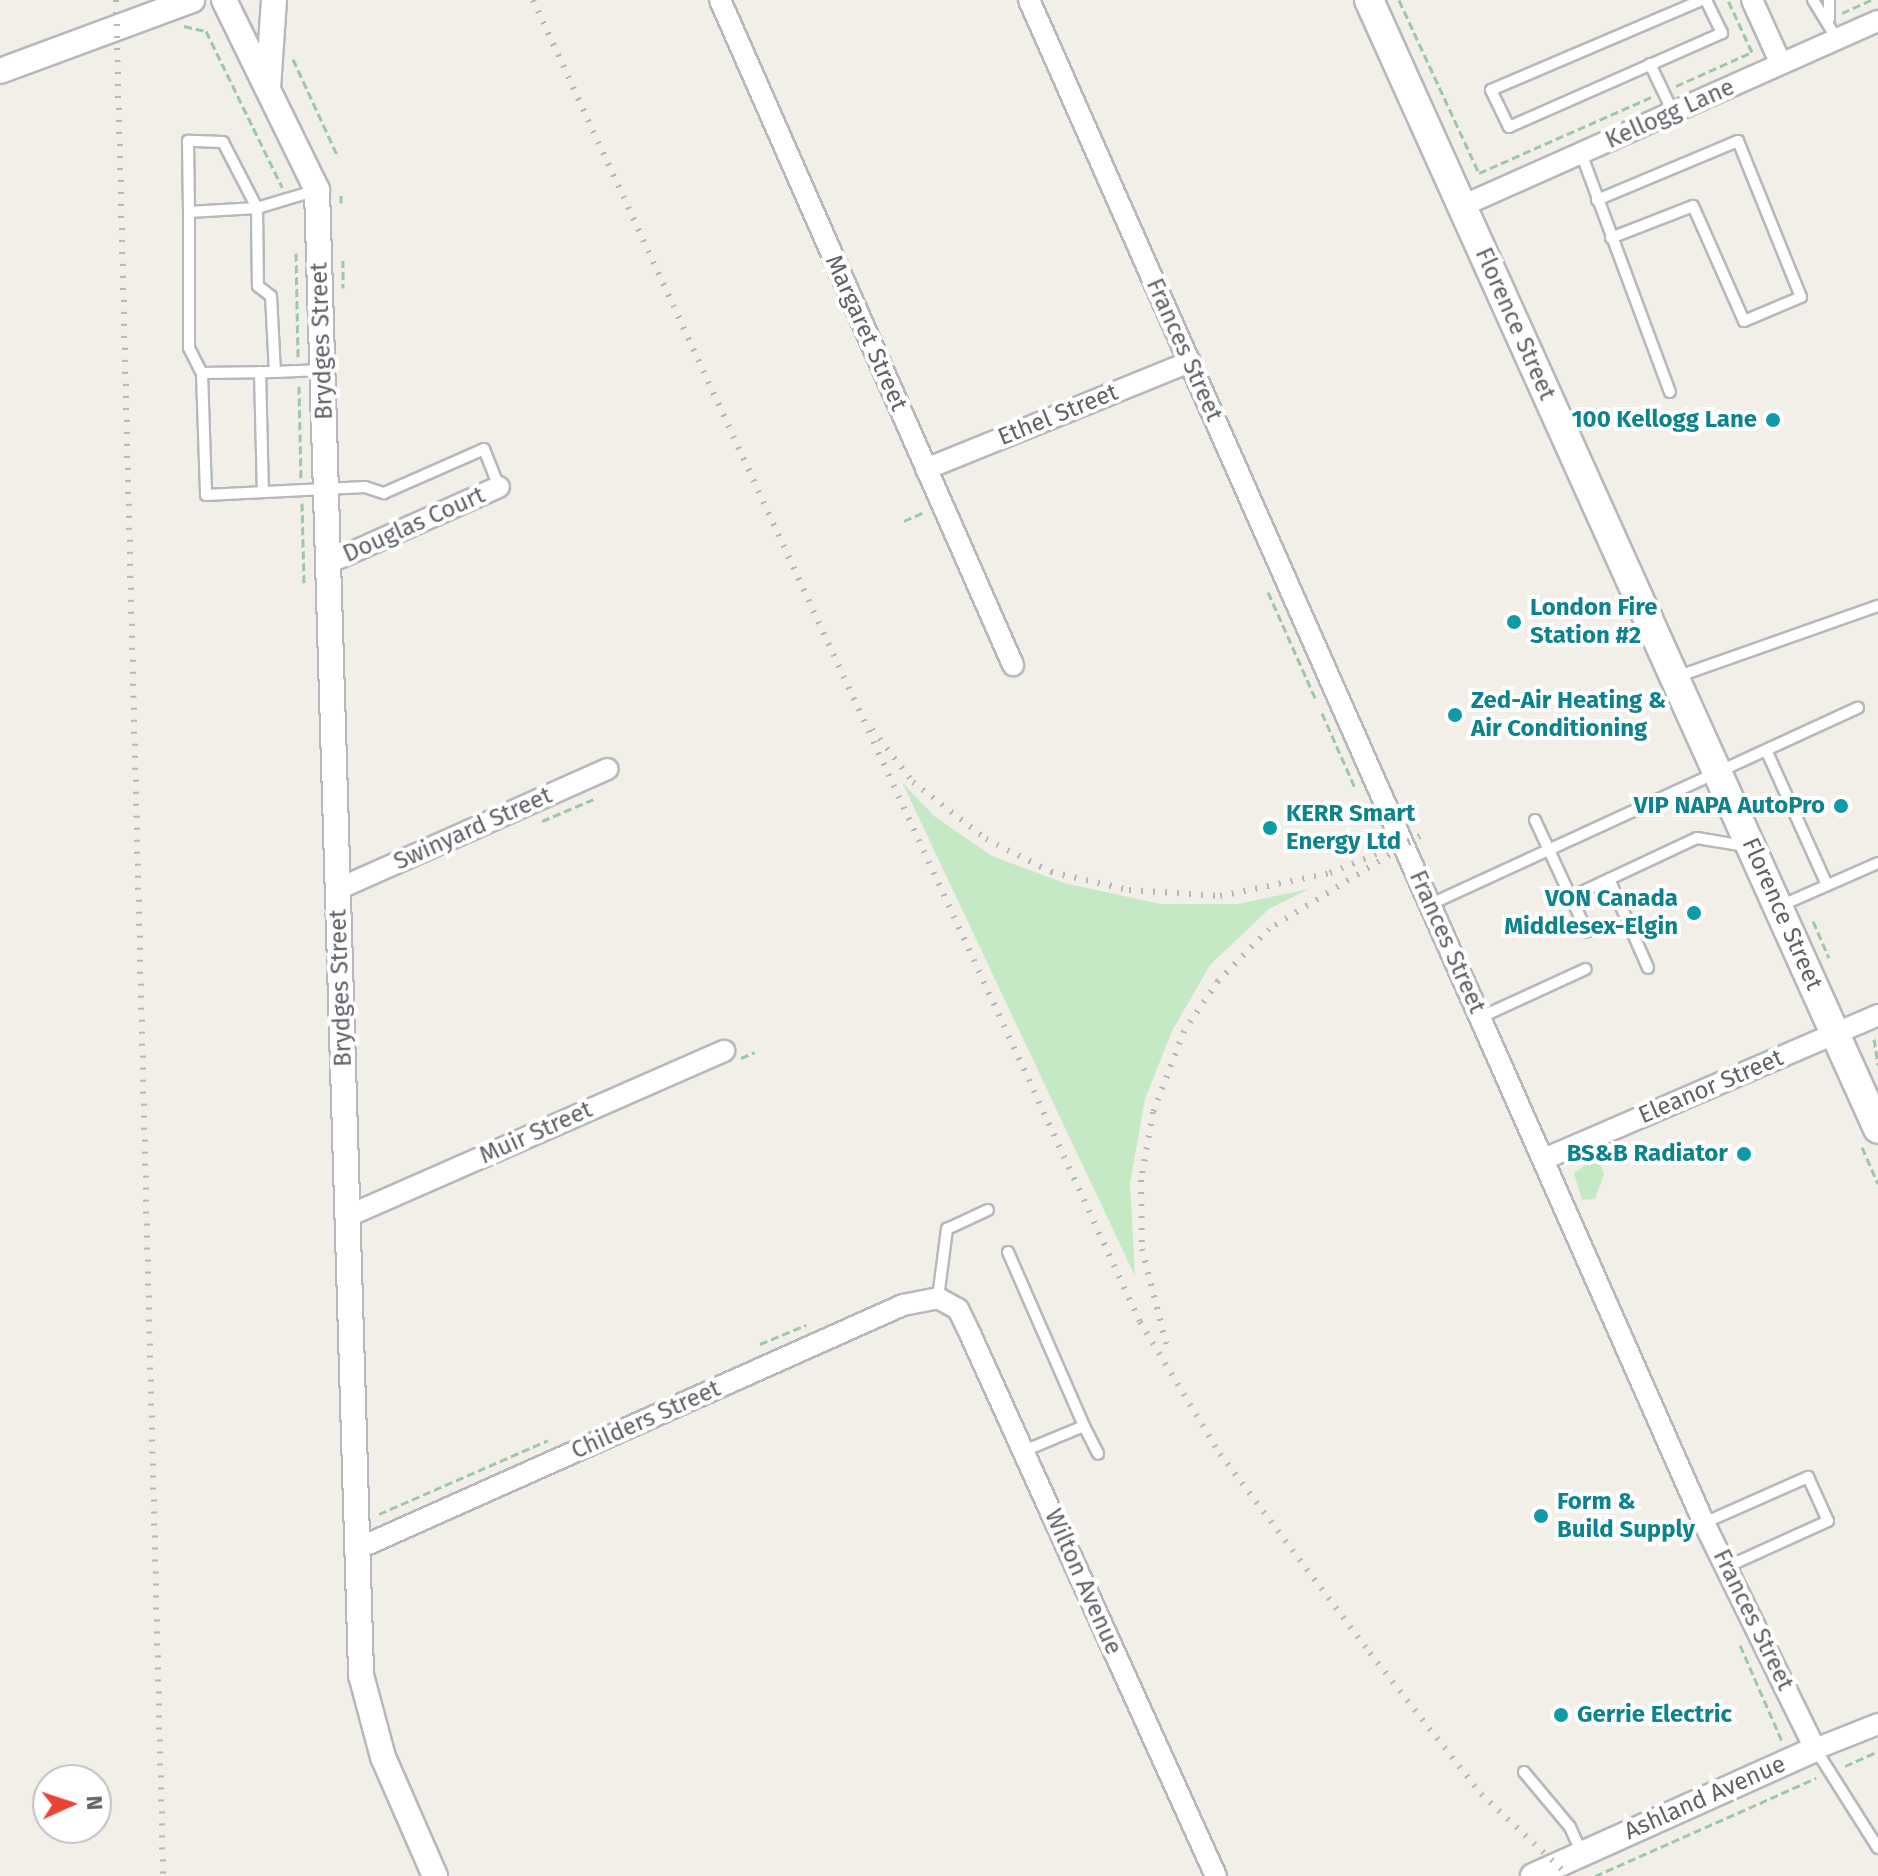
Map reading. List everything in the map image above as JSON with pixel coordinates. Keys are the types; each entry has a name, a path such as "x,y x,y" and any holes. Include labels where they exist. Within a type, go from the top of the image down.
{"main road":[{"name":"Florence Street","path":"1369,0 1836,1033 1869,1136"}],"street":[{"path":"0,71 192,0"},
{"name":"Brydges Street","path":"224,0 269,99 329,191 323,370 361,1675 383,1757 435,1876"},
{"path":"269,99 274,0"},
{"name":"Margaret Street","path":"720,0 1013,665"},
{"name":"Frances Street","path":"1029,0 1704,1523 1729,1566 1815,1749"},
{"path":"1752,0 1781,64"},
{"name":"Kellogg Lane","path":"1462,206 1878,21"},
{"name":"Ethel Street","path":"926,469 1190,362"},
{"name":"Douglas Court","path":"328,563 499,487"},
{"name":"Swinyard Street","path":"338,889 608,769"},
{"name":"Eleanor Street","path":"1544,1159 1878,1015"},
{"name":"Muir Street","path":"348,1216 725,1058"},
{"name":"Wilton Avenue","path":"938,1298 958,1309 1216,1876"},
{"name":"Childers Street","path":"357,1549 903,1305 938,1298"},
{"name":"Ashland Avenue","path":"1533,1876 1815,1749 1878,1724"}],"lane":[{"path":"1704,0 1722,33 1509,127 1491,90 1704,0"},
{"path":"1813,0 1829,19 1837,39"},
{"path":"1829,0 1829,19"},
{"path":"1650,64 1673,112"},
{"path":"275,372 271,296 258,286 257,208 223,142 188,141 189,348 202,373 206,495 326,488 384,493 484,449 499,487"},
{"path":"1597,200 1738,141 1801,297 1744,321 1693,206 1611,238"},
{"path":"1581,153 1670,392"},
{"path":"189,212 257,208 329,191"},
{"path":"202,373 323,370"},
{"path":"260,372 263,492"},
{"path":"1676,678 1878,606"},
{"path":"1431,904 1858,708"},
{"path":"1767,752 1827,885"},
{"path":"1535,820 1587,932"},
{"path":"1571,897 1697,838 1751,846"},
{"path":"1779,907 1878,863"},
{"path":"1609,879 1648,968"},
{"path":"1481,1017 1586,969"},
{"path":"938,1298 947,1229 988,1210"},
{"path":"1008,1252 1098,1454"},
{"path":"1024,1451 1084,1426"},
{"path":"1704,1523 1808,1477 1828,1521 1729,1566"},
{"path":"1815,1749 1827,1774 1878,1848"},
{"path":"1524,1772 1570,1827 1581,1854"}],"path":[{"path":"1829,19 1871,0"},
{"path":"171,29 206,31 285,193"},
{"path":"290,52 338,157"},
{"path":"329,191 341,203"},
{"path":"295,244 298,367"},
{"path":"299,386 302,483"},
{"path":"904,521 927,510 923,500"},
{"path":"302,503 304,585"},
{"path":"535,825 594,799"},
{"path":"1813,921 1835,972"},
{"path":"1878,1037 1871,1049 1878,1065"},
{"path":"725,1058 755,1052"},
{"path":"1869,1136 1878,1184"},
{"path":"760,1344 810,1324"},
{"path":"374,1500 374,1516 555,1437"},
{"path":"1595,1876 1878,1751"}],"green space":[{"path":"902,782 934,816 992,856 1064,883 1160,904 1238,904 1309,889 1269,909 1210,965 1172,1031 1145,1099 1130,1183 1135,1276"},
{"path":"1598,1157 1604,1174 1595,1199 1582,1200 1574,1173"}],"railway":[{"path":"116,0 163,1876"},
{"path":"533,0 1140,1322 1220,1454 1370,1653 1481,1794 1569,1876"},
{"path":"872,729 913,782 986,839 1051,872 1129,890 1220,896 1330,873 1420,836 1269,929 1218,981 1184,1031 1153,1112 1141,1180 1142,1249 1168,1351"}],"place":[{"name":"100 Kellogg Lane","path":"1773,420"},
{"name":"London Fire Station #2","path":"1514,622"},
{"name":"Zed-Air Heating & Air Conditioning","path":"1455,715"},
{"name":"VIP NAPA AutoPro","path":"1841,806"},
{"name":"KERR Smart Energy Ltd","path":"1270,828"},
{"name":"VON Canada Middlesex-Elgin","path":"1694,913"},
{"name":"BS&B Radiator","path":"1744,1154"},
{"name":"Form & Build Supply","path":"1541,1516"},
{"name":"Gerrie Electric","path":"1561,1715"}]}
